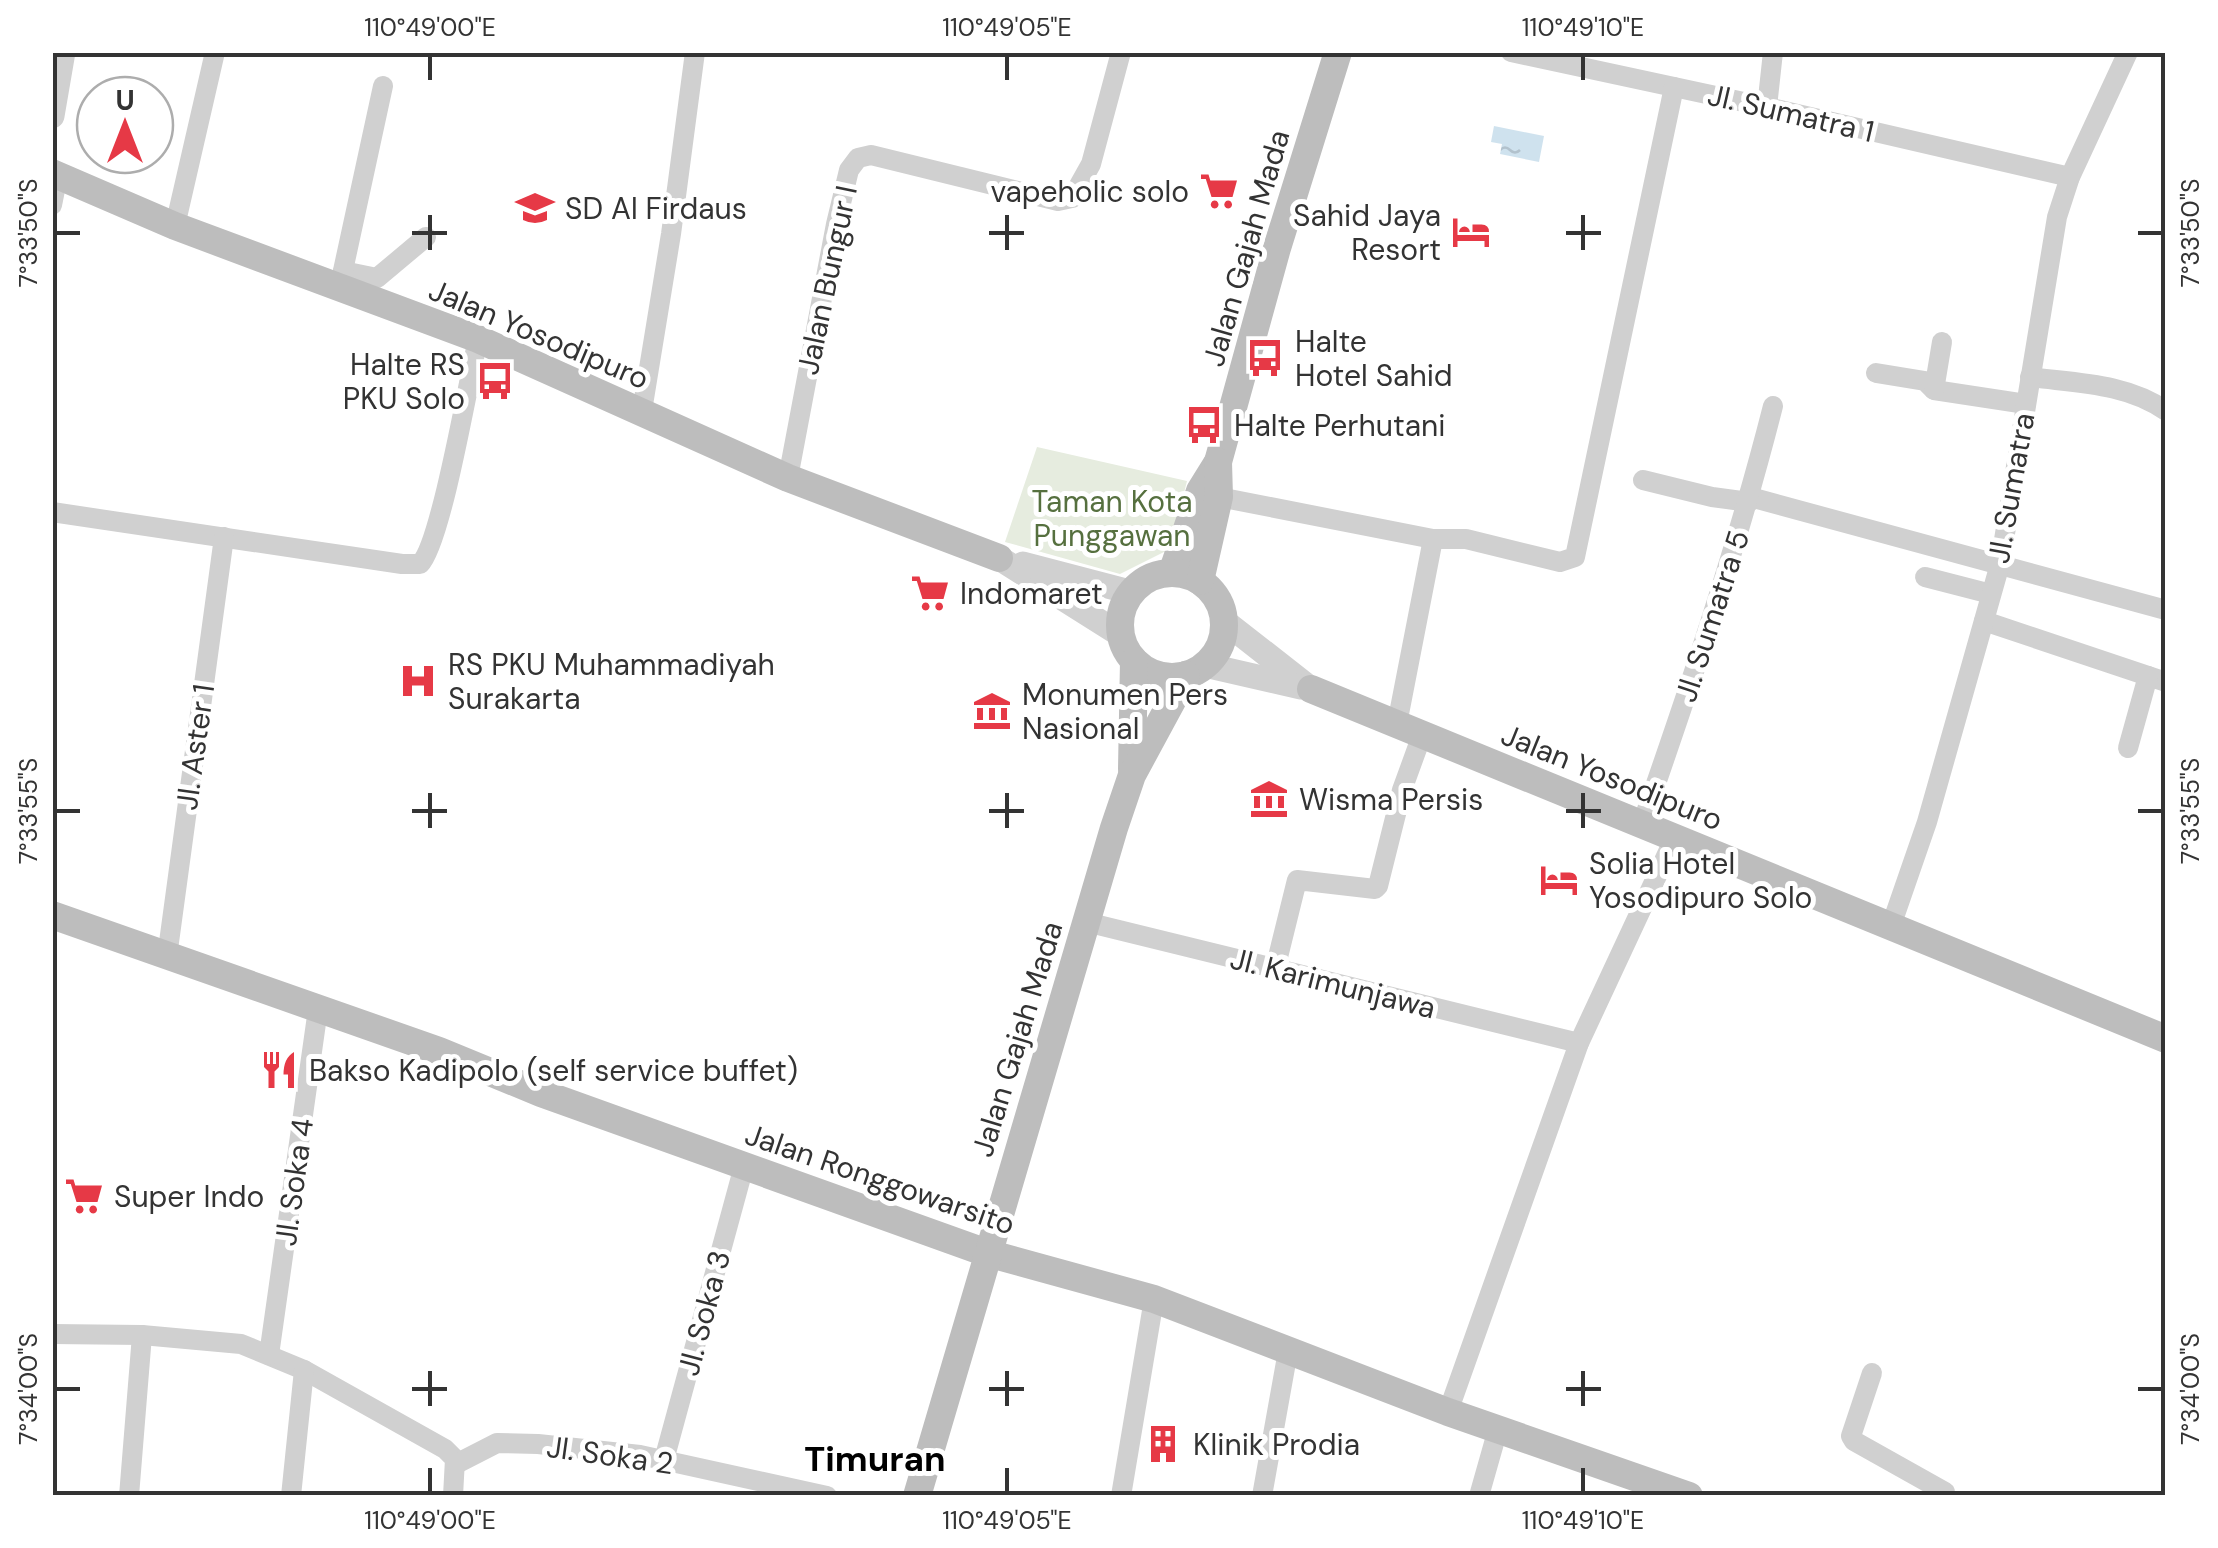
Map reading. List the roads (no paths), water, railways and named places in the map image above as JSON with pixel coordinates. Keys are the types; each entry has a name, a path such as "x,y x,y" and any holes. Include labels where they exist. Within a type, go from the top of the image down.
{"main road":[{"name":"Jalan Gajah Mada","path":"1172,573 1200,491 1218,462 1277,248 1338,52"},
{"name":"Jalan Yosodipuro","path":"55,174 175,226 341,280 788,478 999,558"},
{"name":"Jalan Gajah Mada","path":"1200,581 1219,497 1218,462"},
{"path":"1172,573 1200,581 1217,598 1224,621 1220,645 1196,670 1168,676 1149,672 1134,661 1120,635 1123,605 1130,592 1156,575 1172,573"},
{"name":"Jalan Gajah Mada","path":"1132,775 1134,661"},
{"name":"Jalan Gajah Mada","path":"917,1496 1132,775 1196,670"},
{"name":"Jalan Yosodipuro","path":"1311,689 2166,1038"},
{"name":"Jalan Ronggowarsito","path":"52,915 438,1050 541,1092 987,1253 1154,1300 1448,1412 1690,1496"}],"street":[{"path":"52,116 63,52"},
{"path":"175,226 215,52"},
{"path":"642,411 671,234 694,52"},
{"name":"Jalan Bungur I","path":"788,478 840,206 849,170 858,158 871,155 1058,202 1072,198 1090,164 1121,52"},
{"name":"Jl. Sumatra 1","path":"1512,52 1569,58 1674,88 2070,177"},
{"path":"1767,107 1773,52"},
{"name":"Jl. Sumatra","path":"1890,926 1927,822 2000,564 2052,234 2070,177 2128,52"},
{"path":"383,86 341,280 377,278 426,237"},
{"path":"1219,497 1433,539 1466,539 1560,562 1575,557 1674,88"},
{"path":"52,205 55,174"},
{"path":"52,512 420,564 431,549 442,507 478,339"},
{"path":"1934,390 1942,342"},
{"path":"1876,373 1924,381 1934,390 2026,404"},
{"path":"2030,377 2104,386 2140,396 2166,411"},
{"name":"Jl. Sumatra 5","path":"1642,824 1706,638 1774,406"},
{"path":"1644,480 1712,498 1749,500 2166,610"},
{"name":"Jl. Aster 1","path":"167,957 224,536"},
{"path":"1274,968 1297,880 1377,888 1402,790 1433,539"},
{"name":"Jalan Yosodipuro","path":"999,558 1130,592"},
{"name":"Jalan Yosodipuro","path":"999,558 1120,635"},
{"path":"1926,577 1991,594"},
{"path":"1984,620 2157,680 2128,748"},
{"name":"Jalan Yosodipuro","path":"1224,621 1311,689"},
{"name":"Jalan Yosodipuro","path":"1196,670 1311,689"},
{"path":"1448,1412 1580,1043 1675,837"},
{"name":"Jl. Karimunjawa","path":"1086,922 1580,1043"},
{"name":"Jl. Soka 4","path":"269,1355 318,1009"},
{"name":"Jl. Soka 3","path":"664,1460 744,1166"},
{"path":"1121,1496 1154,1300"},
{"path":"52,1334 142,1335 230,1342 269,1355 304,1370 451,1454 456,1464 452,1496"},
{"path":"128,1496 142,1335"},
{"path":"1262,1496 1288,1351"},
{"path":"291,1496 304,1370"},
{"path":"1872,1373 1851,1436 1854,1442 1948,1494"},
{"path":"1479,1496 1498,1429"},
{"name":"Jl. Soka 2","path":"456,1464 489,1446 508,1443 618,1452 827,1496"}],"water":[{"path":"1494,126 1544,136 1539,162 1500,154 1502,144 1491,142"}],"place":[{"name":"vapeholic solo","path":"1219,191"},
{"name":"SD Al Firdaus","path":"535,208"},
{"name":"Sahid Jaya Resort","path":"1471,232"},
{"name":"Halte Hotel Sahid","path":"1265,358"},
{"name":"Halte RS PKU Solo","path":"495,381"},
{"name":"Halte Perhutani","path":"1204,425"},
{"name":"Indomaret","path":"930,593"},
{"name":"RS PKU Muhammadiyah Surakarta","path":"418,681"},
{"name":"Monumen Pers Nasional","path":"992,711"},
{"name":"Wisma Persis","path":"1269,799"},
{"name":"Solia Hotel Yosodipuro Solo","path":"1559,880"},
{"name":"Bakso Kadipolo (self service buffet)","path":"279,1070"},
{"name":"Super Indo","path":"84,1196"},
{"name":"Klinik Prodia","path":"1163,1444"}],"district":[{"name":"Timuran","path":"875,1459"}],"park label":[{"name":"Taman Kota Punggawan","path":"1112,518"}]}
